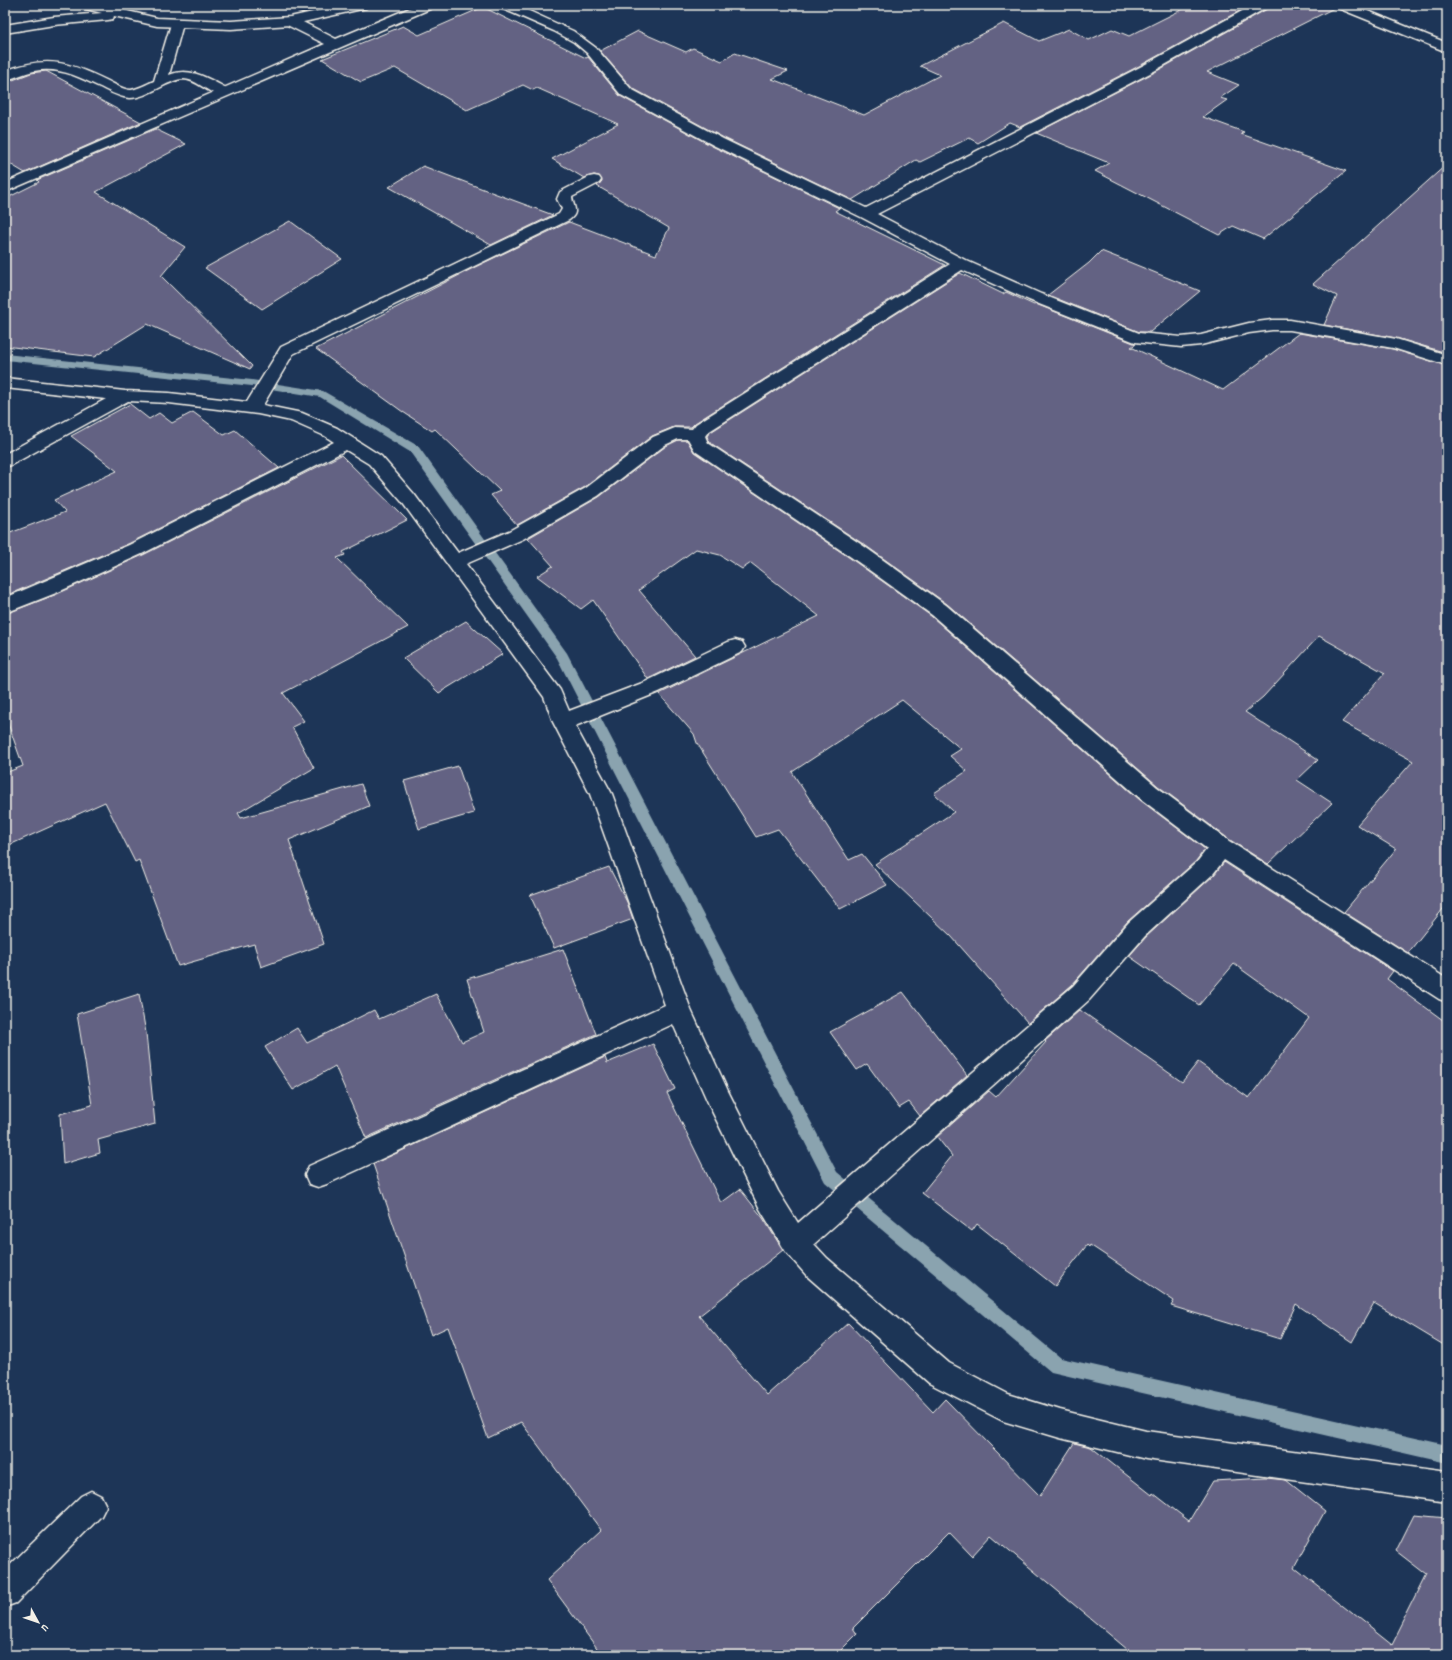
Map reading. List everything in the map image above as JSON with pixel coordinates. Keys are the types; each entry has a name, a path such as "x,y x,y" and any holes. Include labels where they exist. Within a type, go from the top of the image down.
{"street":[{"path":"86,5 157,22 231,25 290,21 362,5"},
{"path":"5,188 223,92 428,5"},
{"path":"505,5 570,35 584,44 594,53 614,81 626,92 718,142 866,214 960,264 1035,297 1135,337 1181,342 1201,340 1272,324 1290,325 1396,344 1447,360"},
{"path":"866,214 1149,68 1262,5"},
{"path":"1342,5 1447,48"},
{"path":"5,29 54,21 127,15"},
{"path":"290,21 335,44"},
{"path":"160,82 177,24"},
{"path":"5,76 26,68 44,65 71,69 129,94 180,75 189,76 223,92"},
{"path":"251,407 287,351 564,218 568,214 569,209 564,199 565,195 594,180"},
{"path":"696,435 702,428 960,264"},
{"path":"5,383 125,396 169,398 251,407 296,417 331,432 347,442 374,460 392,479 464,558 497,618 572,719 601,794 679,1010 718,1099 769,1200 795,1243 817,1267 939,1373 1004,1408 1060,1424 1146,1445 1447,1488"},
{"path":"5,461 125,396"},
{"path":"464,558 516,535 592,492 658,441 675,434 686,433 696,435"},
{"path":"696,435 701,447 858,552 939,610 1149,793 1222,847 1447,992"},
{"path":"5,606 57,586 152,542 347,442"},
{"path":"572,719 652,687 735,647"},
{"path":"795,1243 1082,993 1137,929 1205,868 1222,847"},
{"path":"318,1174 679,1010"},
{"path":"5,1592 91,1506"}],"building":[{"path":"1191,5 1250,5 1143,64 1020,127 1010,123 978,143 969,138 920,162 916,160 852,200 724,138 632,88 600,51 638,31 686,52 693,48 722,61 735,53 788,71 772,79 864,115 940,75 920,66 1004,23 1039,41 1069,29 1089,40 1112,29 1129,36"},
{"path":"1269,5 1335,5 1336,7 1207,72 1239,85 1220,98 1227,100 1203,117 1244,132 1241,134 1346,171 1263,239 1233,226 1219,235 1095,171 1109,163 1036,133 1155,72 1267,9"},
{"path":"483,7 586,58 588,57 620,96 712,146 839,208 835,211 945,265 695,423 691,427 674,427 652,436 585,487 517,525 491,495 500,491 435,429 432,431 403,412 316,349 475,267 569,222 656,255 669,228 597,186 602,181 599,176 594,175 584,178 552,159 618,124 537,88 533,90 523,85 467,110 395,68 361,82 322,59 403,26 419,35"},
{"path":"46,71 141,122 25,173 5,161 5,83 31,73"},
{"path":"155,129 186,144 96,192 185,247 161,276 252,366 250,369 147,324 94,357 5,346 5,199 39,182 37,180"},
{"path":"1447,164 1447,353 1396,338 1324,325 1337,296 1313,284"},
{"path":"423,166 553,215 491,245 389,187"},
{"path":"290,221 342,259 262,309 205,268"},
{"path":"1101,251 1200,291 1150,332 1139,332 1048,295 1089,263"},
{"path":"960,273 1003,294 1006,292 1034,305 1036,304 1136,344 1131,347 1223,390 1299,333 1393,349 1447,366 1447,904 1408,953 1344,912 1396,849 1357,825 1413,761 1342,722 1385,673 1319,636 1263,697 1245,712 1318,760 1297,780 1332,803 1268,864 1230,840 1158,786 947,604 866,546 709,442 707,436 709,433"},
{"path":"130,404 149,419 159,413 172,423 193,412 224,435 235,430 279,468 128,544 5,596 5,535 65,512 54,500 117,471 71,436"},
{"path":"678,440 687,440 694,452 850,558 931,616 1140,800 1205,849 1196,861 1128,921 1072,985 1028,1023 951,936 875,864 954,812 934,793 967,771 950,756 961,749 902,700 792,772 849,860 862,854 887,885 840,909 778,829 756,837 697,743 694,734 659,694 819,616 751,563 742,569 720,555 696,549 639,590 695,656 648,679 593,600 581,609 537,576 553,566 528,538 599,497 666,446"},
{"path":"341,455 407,520 343,552 345,555 337,558 408,627 283,693 304,721 292,727 314,768 238,813 241,818 361,784 369,806 289,840 324,944 261,967 254,944 178,966 139,860 135,862 105,802 5,847 5,773 23,766 5,715 5,614 57,594 143,555"},
{"path":"466,621 503,654 439,693 403,658"},
{"path":"458,766 474,813 419,829 404,781"},
{"path":"1224,862 1393,971 1387,979 1447,1023 1447,1347 1374,1303 1352,1342 1296,1304 1280,1339 1171,1306 1174,1301 1090,1245 1089,1247 1087,1245 1055,1286 977,1224 972,1231 922,1193 952,1156 937,1137 989,1091 996,1097 1046,1042 1045,1041 1080,1010 1182,1082 1198,1062 1249,1098 1309,1018 1234,964 1199,1005 1129,956 1146,937 1214,875"},
{"path":"609,867 627,902 633,919 554,948 530,895"},
{"path":"563,949 596,1034 366,1138 335,1066 293,1090 265,1047 297,1028 307,1043 374,1010 379,1019 436,994 462,1042 484,1032 467,979"},
{"path":"903,992 967,1075 920,1116 909,1102 899,1108 867,1064 857,1070 830,1032"},
{"path":"139,994 146,1033 155,1124 98,1140 100,1153 63,1164 60,1114 92,1105 77,1014"},
{"path":"653,1044 675,1089 667,1093 721,1203 740,1189 763,1218 783,1250 699,1316 767,1395 848,1323 933,1412 945,1399 1040,1496 1074,1443 1091,1447 1152,1495 1153,1493 1189,1521 1213,1481 1266,1478 1286,1480 1325,1511 1294,1567 1392,1645 1427,1575 1396,1551 1414,1515 1447,1518 1447,1655 1134,1655 991,1535 972,1556 949,1532 853,1628 857,1634 836,1655 602,1655 547,1580 601,1530 521,1422 488,1438 448,1327 431,1335 373,1164 605,1057 607,1063"}],"waterway":[{"path":"5,357 252,383 323,394 414,449 562,656 831,1177 1057,1366 1447,1454"}]}
